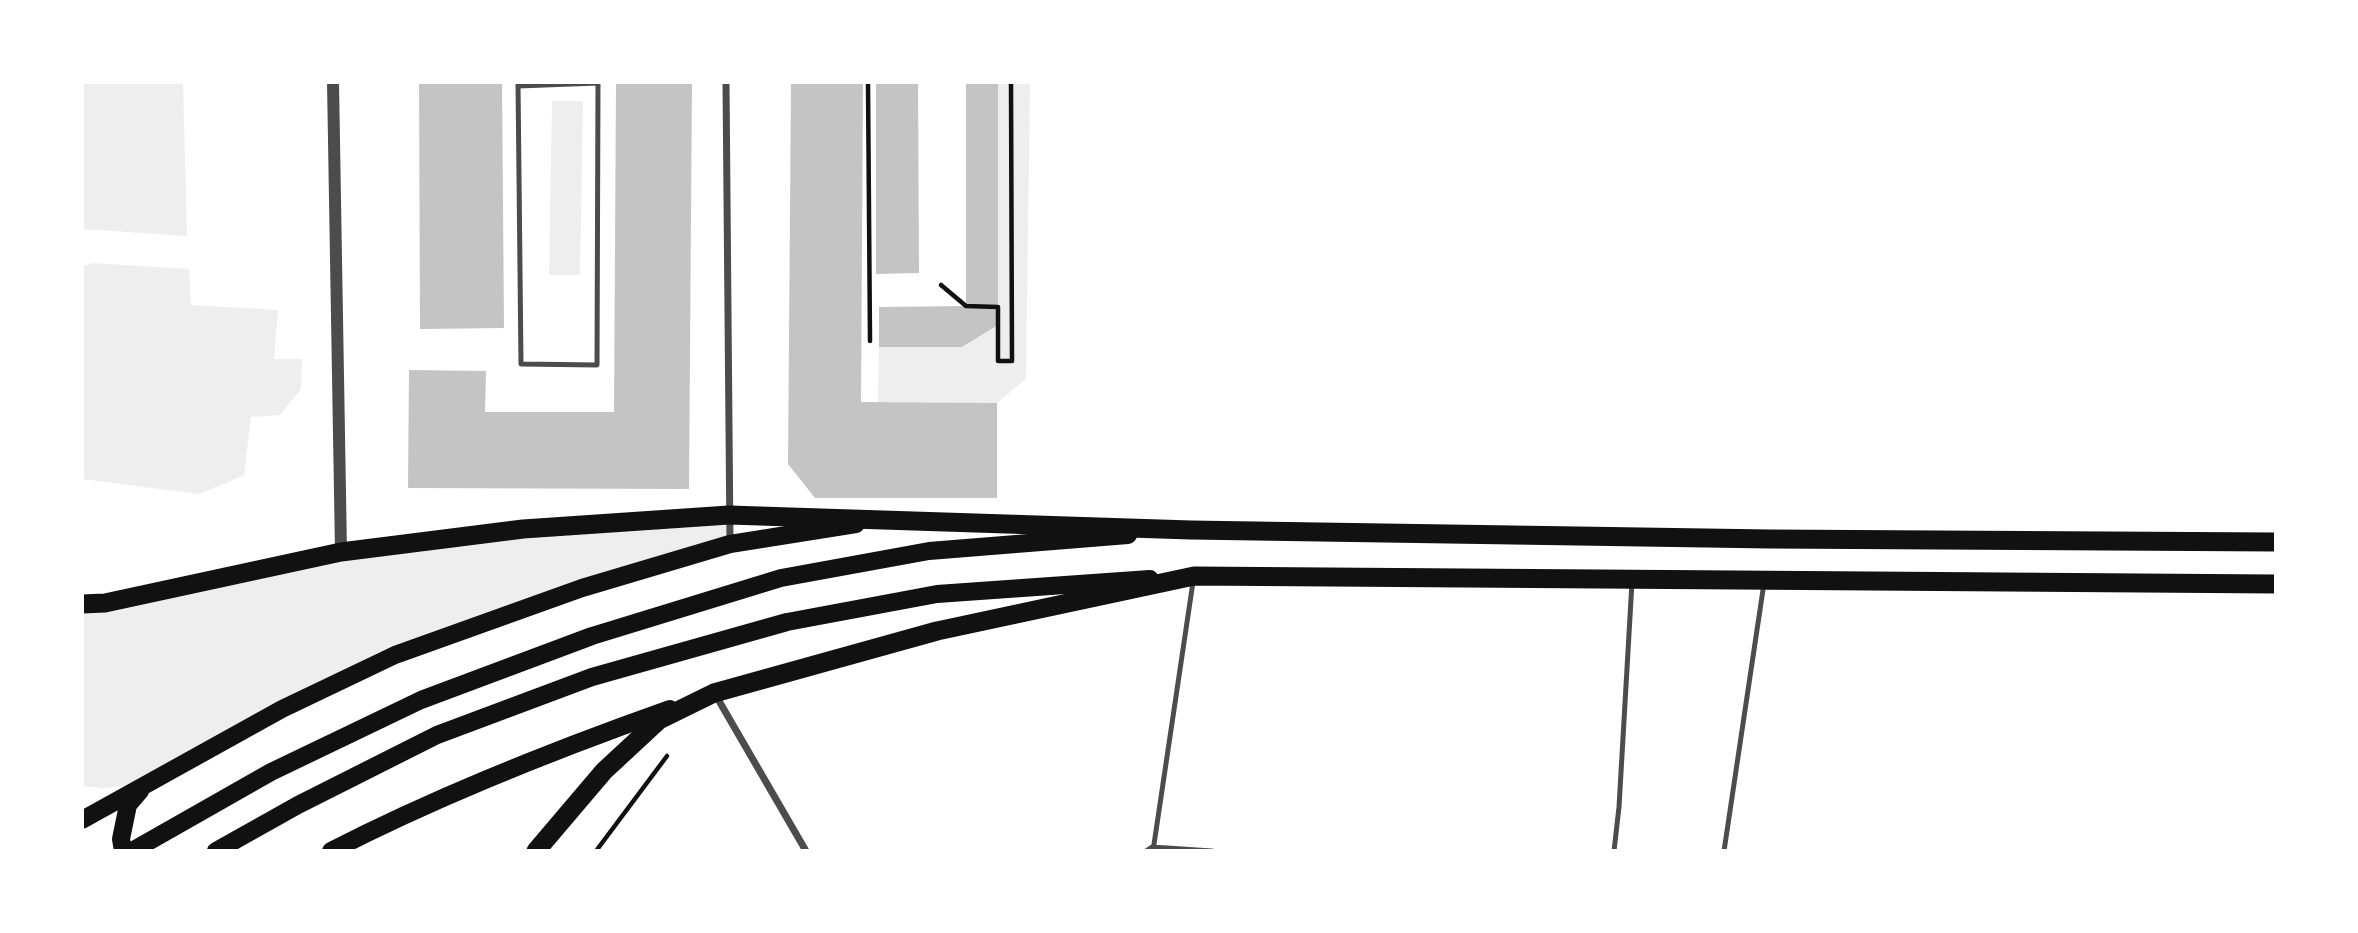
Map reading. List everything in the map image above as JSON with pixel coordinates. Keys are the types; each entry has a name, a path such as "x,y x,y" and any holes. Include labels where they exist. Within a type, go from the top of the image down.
{"highway":[{"path":"82,604 105,603 341,552 523,529 729,515 1191,530 1783,539 2276,542"},
{"path":"536,851 604,771 659,720 714,693 937,631 1194,576 2276,584"}],"main road":[{"path":"82,820 282,709 395,656 582,588 730,544 883,520"},
{"path":"132,851 271,772 421,700 592,636 781,578 929,551 1191,530"},
{"path":"216,851 298,805 436,735 592,677 748,633 788,622 937,594 1194,576"},
{"path":"331,851 459,790 576,742 714,693"},
{"path":"122,851 121,839 128,805 147,784"}],"street":[{"path":"333,82 341,552"},
{"path":"726,82 730,544"},
{"path":"714,693 806,851"}],"lane":[{"path":"598,83 597,365 521,363 518,84 598,83"},
{"path":"1194,576 1150,849 1212,851"},
{"path":"1614,851 1632,579"},
{"path":"1724,851 1764,580"}],"path":[{"path":"868,82 870,341"},
{"path":"941,285 966,306 998,307 998,361 1012,361 1012,82"},
{"path":"596,851 675,746"}],"shaded area":[{"path":"82,82 183,82 187,236 82,229"},
{"path":"998,82 1030,82 1026,379 997,403 878,402 879,347 962,347 998,325"},
{"path":"552,101 583,101 580,275 549,275"},
{"path":"92,263 189,269 191,305 278,310 274,359 302,359 301,389 280,415 251,417 244,475 200,494 82,479 82,267"},
{"path":"729,515 730,544 395,655 147,784 103,788 82,786 82,604 341,552"}],"building":[{"path":"419,82 502,82 504,328 420,329"},
{"path":"616,82 692,82 689,489 408,488 409,370 486,371 485,412 614,412"},
{"path":"791,82 863,82 861,402 997,403 997,498 815,498 788,464"},
{"path":"876,82 918,82 919,273 876,274"},
{"path":"966,82 998,82 998,325 962,347 879,347 879,307 966,306"}]}
